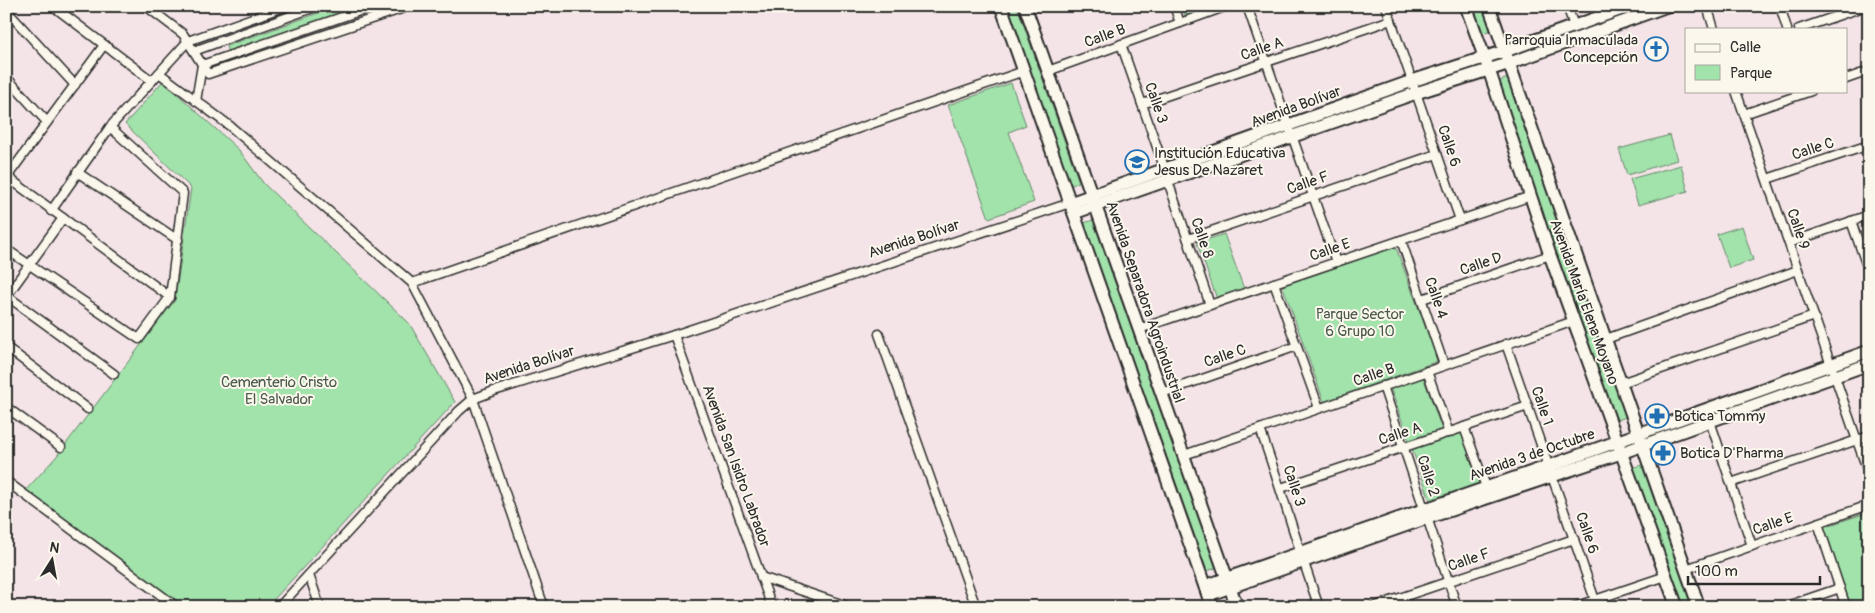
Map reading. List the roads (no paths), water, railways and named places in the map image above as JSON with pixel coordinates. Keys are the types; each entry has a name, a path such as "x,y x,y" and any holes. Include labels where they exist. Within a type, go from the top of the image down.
{"street":[{"path":"53,6 152,81"},
{"path":"146,6 183,34 208,74 410,6"},
{"path":"51,211 110,127 188,41 286,6"},
{"path":"194,51 318,6"},
{"path":"202,65 374,6"},
{"path":"1001,6 1212,607"},
{"path":"1174,6 1180,23"},
{"name":"Calle B","path":"1048,70 1227,6"},
{"path":"1247,6 1336,262"},
{"path":"1386,6 1412,81"},
{"name":"Avenida María Elena Moyano","path":"1466,6 1550,254 1676,607"},
{"name":"Avenida María Elena Moyano","path":"1489,6 1699,607"},
{"path":"1567,6 1574,26"},
{"name":"Avenida Bolívar","path":"278,607 458,411 473,400 494,391 1094,201 1291,130 1412,81 1505,51 1630,6"},
{"name":"Avenida Bolívar","path":"1291,130 1489,70 1667,6"},
{"path":"1707,6 1714,28"},
{"path":"1780,6 1787,28"},
{"path":"1803,28 1866,6"},
{"name":"Avenida Separadora Agroindustrial","path":"1027,7 1237,607"},
{"path":"7,8 75,85"},
{"name":"Calle A","path":"1142,104 1391,20"},
{"name":"Calle 3","path":"1121,44 1166,176"},
{"path":"104,45 6,177 170,298"},
{"path":"196,101 202,65"},
{"path":"412,283 1024,71"},
{"path":"159,73 230,126 412,283 473,400 544,607"},
{"path":"1848,79 1868,74"},
{"path":"6,77 47,122"},
{"name":"Calle 6","path":"1412,81 1460,220"},
{"name":"Calle 9","path":"1736,92 1869,475"},
{"path":"1744,114 1808,92"},
{"path":"6,249 139,339 170,298 183,193 110,127"},
{"name":"Calle C","path":"1766,179 1869,145"},
{"name":"Calle F","path":"1188,238 1437,154"},
{"path":"77,172 178,240"},
{"name":"Calle 8","path":"1166,176 1210,305"},
{"name":"Calle E","path":"1139,329 1530,196"},
{"path":"1788,242 1869,215"},
{"path":"63,218 7,297 114,374"},
{"path":"1851,221 1869,272"},
{"name":"Calle 4","path":"1401,240 1444,365"},
{"name":"Calle D","path":"1422,299 1550,254"},
{"path":"1606,339 1798,270"},
{"path":"1274,283 1319,408"},
{"path":"1621,383 1814,316"},
{"name":"Calle B","path":"1184,455 1574,321"},
{"path":"879,334 976,607"},
{"name":"Avenida San Isidro Labrador","path":"674,335 772,607"},
{"name":"Calle 1","path":"1506,344 1550,471"},
{"name":"Calle C","path":"1162,393 1297,346"},
{"path":"6,347 88,409"},
{"name":"Avenida 3 de Octubre","path":"1207,590 1619,447 1869,351"},
{"name":"Avenida 3 de Octubre","path":"1640,439 1710,421 1869,364"},
{"path":"1427,371 1448,433"},
{"name":"Calle 2","path":"1383,386 1457,607"},
{"name":"Calle A","path":"1281,488 1528,406"},
{"path":"6,407 61,447"},
{"path":"1710,421 1752,546"},
{"path":"1464,427 1486,487"},
{"name":"Calle 3","path":"1260,429 1281,488 1302,557"},
{"path":"1731,482 1869,436"},
{"name":"Calle 6","path":"1550,471 1595,600"},
{"name":"Avenida 3 de Octubre","path":"1426,513 1486,487 1550,471"},
{"path":"6,481 177,607"},
{"name":"Calle E","path":"1686,569 1869,505"},
{"path":"1818,523 1846,607"},
{"name":"Calle F","path":"1373,607 1574,539"},
{"path":"1302,557 1319,607"},
{"path":"309,575 320,607"},
{"path":"1574,607 1666,576"},
{"path":"761,577 846,606"},
{"path":"1784,607 1840,588"}],"place":[{"name":"Parroquia Inmaculada Concepción","path":"1656,49"},
{"name":"Institución Educativa Jesus De Nazaret","path":"1137,162"},
{"name":"Botica Tommy","path":"1657,416"},
{"name":"Botica D'Pharma","path":"1663,453"}],"park label":[{"name":"Parque Sector 6 Grupo 10","path":"1360,322"},
{"name":"Cementerio Cristo El Salvador","path":"279,390"}]}
